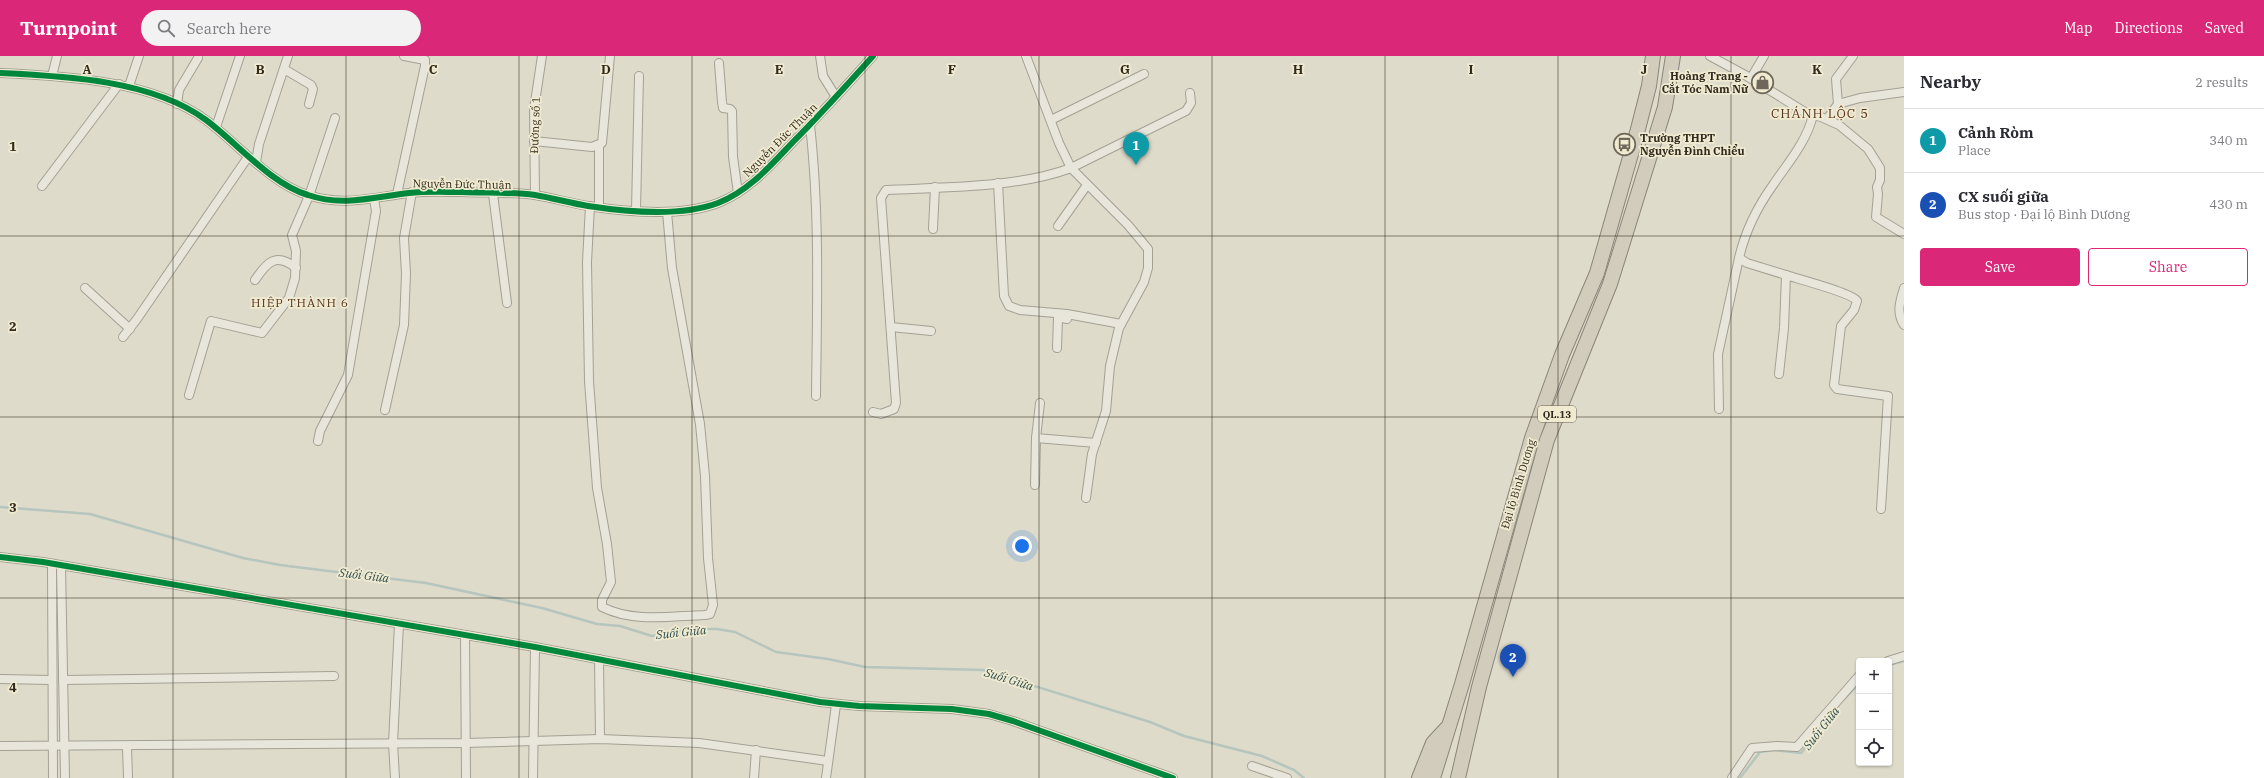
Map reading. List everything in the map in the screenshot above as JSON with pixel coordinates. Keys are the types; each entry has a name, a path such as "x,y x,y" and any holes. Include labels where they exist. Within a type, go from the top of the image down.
{"highway":[{"name":"Đại lộ Bình Dương","path":"1433,778 1532,438 1562,355 1597,273 1638,133 1649,86 1653,56"},
{"name":"Đại lộ Bình Dương","path":"1458,778 1479,687 1547,440 1610,284 1665,107 1673,56"},
{"path":"1419,778 1432,743 1449,726"},
{"path":"1463,778 1464,753"}],"street":[{"path":"52,76 57,56"},
{"path":"129,86 139,56"},
{"path":"216,127 240,56"},
{"path":"256,162 259,144 288,56"},
{"path":"397,194 425,58 404,56"},
{"name":"Đường số 1","path":"534,195 534,108 542,56"},
{"path":"599,207 600,145 604,131 610,56"},
{"path":"820,56 823,76 836,97"},
{"name":"Nguyễn Đức Thuận","path":"0,73 52,76 119,84 129,86 177,104 204,118 216,127 248,157 290,187 309,196 340,202 374,199 412,192 534,195 590,206 667,212 689,211 719,203 738,193 765,171 810,125 873,56"},
{"path":"1026,56 1059,143 1071,168 1086,185 1128,225 1148,249 1148,268 1144,282 1120,326 1110,366 1106,411 1092,454 1086,498"},
{"path":"1710,56 1751,78 1808,114 1827,119 1839,125 1854,136 1875,158 1880,168 1880,180 1877,188 1878,194 1876,217 1904,234"},
{"path":"1751,78 1764,56"},
{"path":"1838,104 1836,79 1853,56"},
{"path":"177,104 179,90 198,58"},
{"path":"719,63 723,108 730,109 732,111 733,157 738,193"},
{"path":"284,69 311,84 314,89 309,104"},
{"path":"1051,120 1144,74"},
{"path":"636,210 639,76"},
{"path":"42,186 119,84"},
{"path":"1827,119 1838,104 1860,98 1904,92"},
{"path":"873,412 882,414 894,409 896,403 885,261 883,193 886,190 998,183 1052,176 1186,111 1191,103 1190,93"},
{"path":"1719,409 1718,354 1739,258 1754,218 1772,187 1801,144 1810,128 1813,115"},
{"path":"189,395 211,321 264,332 289,298 295,278 296,268 296,251 292,235 309,196 335,118"},
{"path":"810,125 815,171 818,265 816,396"},
{"path":"534,141 592,147 600,145"},
{"path":"123,337 248,157"},
{"path":"998,183 1004,296 1009,306 1020,310 1067,314 1120,326"},
{"path":"1058,226 1086,185"},
{"path":"933,229 935,187"},
{"path":"385,410 404,325 406,274 404,238 412,192"},
{"path":"493,194 507,303"},
{"path":"318,441 320,431 348,375 376,211 374,199"},
{"path":"590,206 587,262 588,381 597,488 607,544 611,582 605,592 601,604 602,607 613,611 660,618 710,614 713,605 708,558 705,476 700,424 672,268 667,212"},
{"path":"1739,258 1747,263 1852,296 1857,301 1854,310 1840,326 1834,385 1837,389 1888,396 1881,509"},
{"path":"255,280 267,262 274,260 288,262 296,268"},
{"path":"1779,374 1784,328 1786,275"},
{"path":"85,288 130,329"},
{"path":"1904,288 1898,310 1899,318 1904,325"},
{"path":"1057,348 1058,317 1120,326"},
{"path":"891,327 931,331"},
{"path":"1035,485 1036,438 1040,403"},
{"path":"1036,438 1096,443"},
{"path":"0,557 52,564 535,647 836,704 952,709 989,714 1013,721 1173,778"},
{"path":"52,564 51,747 53,778"},
{"path":"61,566 65,778"},
{"path":"394,778 393,743 399,624"},
{"path":"465,635 466,778"},
{"path":"533,778 535,740 535,647"},
{"path":"1892,660 1904,656"},
{"path":"599,659 600,739"},
{"path":"63,680 334,676"},
{"path":"0,679 51,680"},
{"path":"1732,778 1752,748 1777,746 1797,747 1856,679"},
{"path":"826,778 836,704"},
{"path":"0,746 65,747 465,743 600,739 699,743 828,760"},
{"path":"127,746 128,778"},
{"path":"754,778 756,750"},
{"path":"1252,766 1287,778"}],"waterway":[{"name":"Suối Giữa","path":"0,507 90,514 243,558 280,565 426,583 542,608 597,624 620,626 652,636 692,629 717,629 735,632 776,652 828,659 865,667 983,670 1150,722 1184,736 1262,756 1294,770 1304,778"},
{"name":"Suối Giữa","path":"1892,664 1904,661"},
{"name":"Suối Giữa","path":"1844,699 1856,687"},
{"name":"Suối Giữa","path":"1740,778 1760,752 1774,750 1801,753 1838,706"}],"cycle path":[{"path":"0,73 80,79 134,88 160,96 184,107 206,120 281,182 294,190 321,199 346,201 422,192 508,193 535,195 603,208 671,212 688,210 718,203 740,192 759,177 814,121 873,56"},
{"path":"0,557 43,562 535,647 820,702 859,706 952,709 989,714 1013,721 1173,778"}],"place":[{"name":"Hoàng Trang - Cắt Tóc Nam Nữ","path":"1763,82"},
{"name":"Trường THPT Nguyễn Đình Chiểu","path":"1624,144"},
{"name":"Cảnh Ròm","path":"1136,165"},
{"name":"CX suối giữa","path":"1513,677"}],"district":[{"name":"CHÁNH LỘC 5","path":"1820,113"},
{"name":"HIỆP THÀNH 6","path":"300,302"}]}
